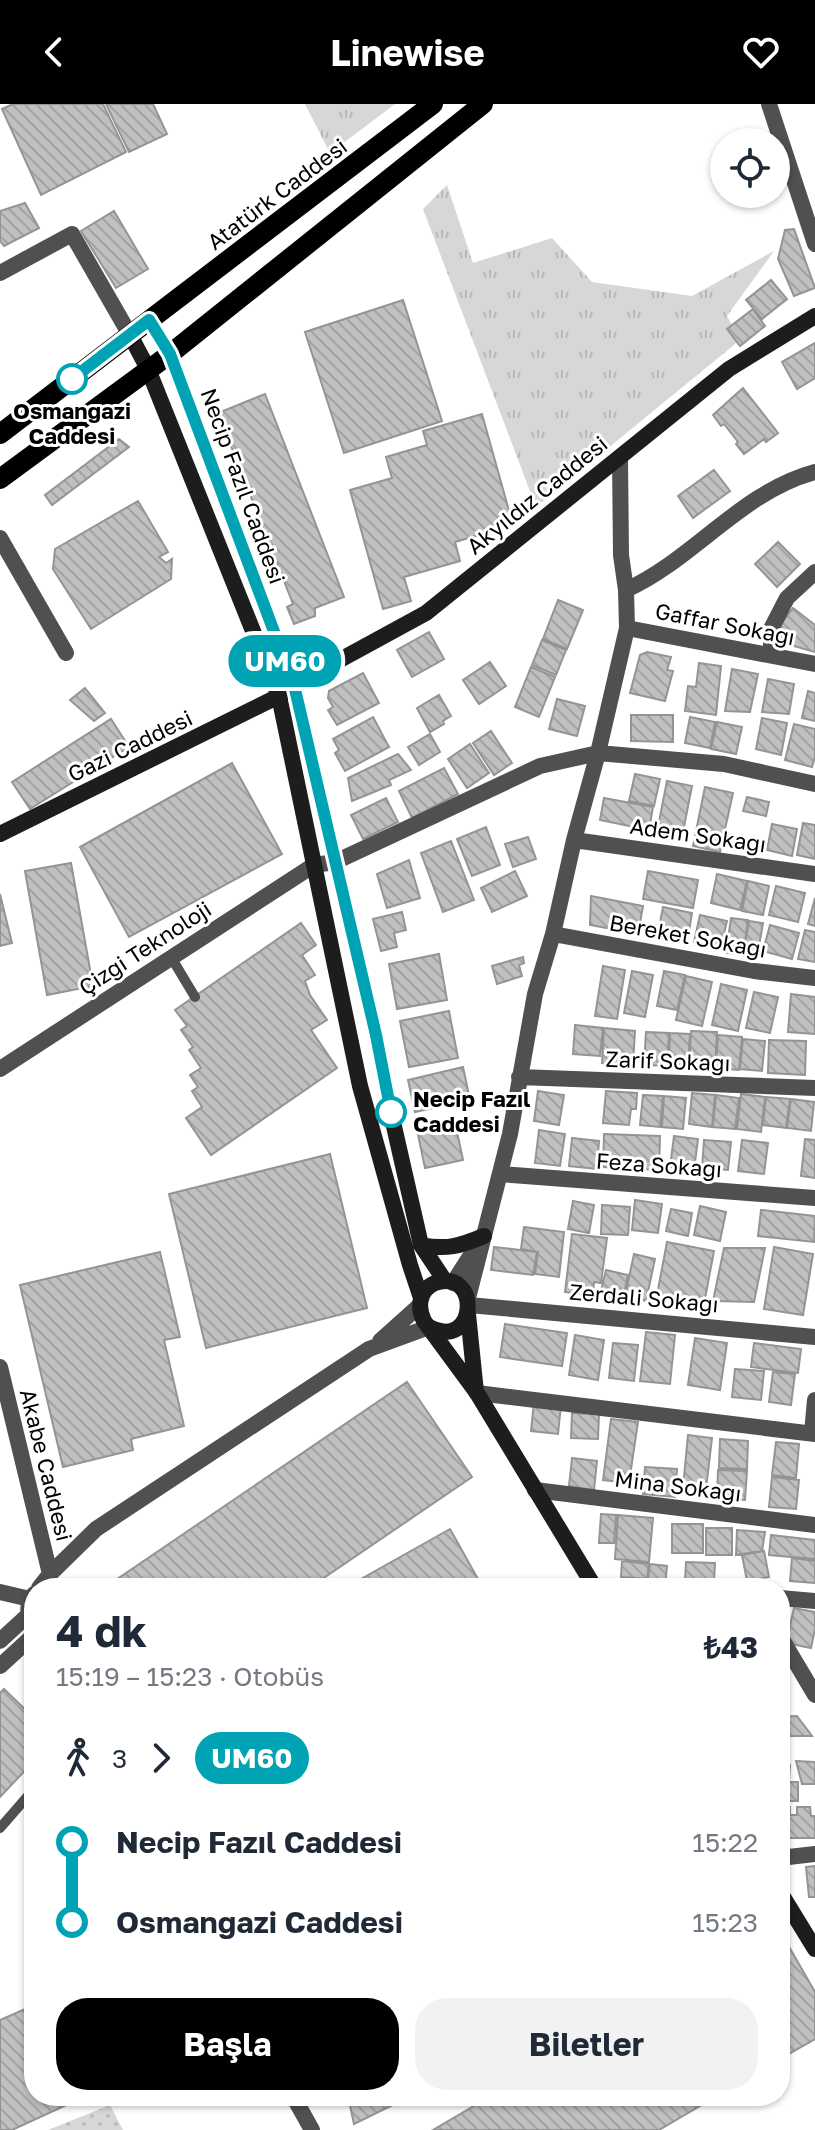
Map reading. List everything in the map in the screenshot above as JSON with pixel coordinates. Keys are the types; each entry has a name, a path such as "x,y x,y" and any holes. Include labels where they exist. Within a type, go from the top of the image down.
{"main road":[{"name":"Atatürk Caddesi","path":"0,434 433,104"},
{"path":"0,479 170,354 483,104"}],"street":[{"path":"769,104 815,244"},
{"path":"0,273 72,234 148,369"},
{"name":"Akyıldız Caddesi","path":"279,696 426,613 729,369 815,316"},
{"path":"149,320 170,354"},
{"name":"Necip Fazıl Caddesi","path":"170,354 294,685 376,1035 421,1245 449,1282"},
{"name":"Necip Fazıl Caddesi","path":"148,369 279,696 360,1086 420,1302"},
{"path":"369,1349 429,1327 452,1330 459,1326 469,1306 510,1134 535,994 553,934 627,628 621,555 620,457"},
{"path":"626,590 648,579 756,499 815,472"},
{"path":"0,538 66,653"},
{"path":"771,655 771,629 787,598 815,572"},
{"name":"Gaffar Sokağı","path":"627,628 815,664"},
{"name":"Gazi Caddesi","path":"0,834 279,696"},
{"path":"314,865 335,862 540,766 598,753 724,764 815,784"},
{"name":"Adem Sokağı","path":"574,840 815,874"},
{"name":"Çizgi Teknoloji","path":"0,1069 314,865"},
{"name":"Bereket Sokağı","path":"553,934 754,971 815,978"},
{"name":"Zarif Sokağı","path":"519,1077 815,1088"},
{"name":"Feza Sokağı","path":"500,1174 815,1198"},
{"path":"421,1245 458,1247 484,1236"},
{"path":"449,1282 484,1236"},
{"path":"48,1578 96,1529 369,1349 420,1302 430,1286 449,1282 459,1286 469,1306 477,1393"},
{"path":"420,1302 424,1321 477,1393 589,1578"},
{"name":"Zerdali Sokağı","path":"469,1306 815,1337"},
{"name":"Akabe Caddesi","path":"0,1367 50,1574"},
{"path":"477,1393 814,1434 815,1400"},
{"name":"Mina Sokağı","path":"535,1490 815,1525"},
{"path":"0,1592 24,1601"},
{"path":"790,1599 815,1601"},
{"path":"0,1641 24,1615"},
{"path":"0,1666 24,1644"},
{"path":"790,1653 815,1695"},
{"path":"790,1857 815,1854"},
{"path":"790,1908 815,1949"},
{"path":"299,2106 312,2130"}],"lane":[{"path":"171,957 195,997"},
{"path":"0,1828 24,1800"}],"green space":[{"path":"305,104 395,104 330,153"},
{"path":"447,185 473,263 552,238 592,282 692,296 774,251 727,316 740,340 536,507 423,209"},
{"path":"111,2106 123,2130 48,2130"}],"building":[{"path":"13,104 103,104 126,152 41,195 2,109"},
{"path":"106,104 153,104 167,134 129,152"},
{"path":"25,203 39,228 4,246 0,241 0,211"},
{"path":"114,211 148,269 116,288 81,231"},
{"path":"794,229 815,288 794,296 778,259 785,230"},
{"path":"771,280 787,299 762,319 746,300"},
{"path":"403,300 442,421 344,453 305,332"},
{"path":"753,309 765,326 740,346 727,329"},
{"path":"815,343 815,378 797,389 782,362"},
{"path":"743,388 778,433 744,454 724,424 721,426 713,415"},
{"path":"265,394 344,597 315,608 315,616 294,624 287,607 293,604 218,413"},
{"path":"482,414 513,525 455,542 460,561 404,577 411,601 383,609 350,490 392,478 386,457 427,445 423,431"},
{"path":"119,439 129,447 52,505 45,495"},
{"path":"714,470 730,491 693,518 678,496"},
{"path":"138,501 168,552 159,557 166,563 172,559 171,579 91,629 53,569 55,549"},
{"path":"778,542 800,564 777,587 755,564"},
{"path":"558,600 583,610 567,649 543,639"},
{"path":"793,608 815,625 815,652 783,643 781,624"},
{"path":"429,632 444,659 412,677 397,650"},
{"path":"542,640 566,650 556,675 532,665"},
{"path":"647,652 671,657 667,670 673,671 665,701 630,693 640,655"},
{"path":"490,662 506,686 479,704 463,680"},
{"path":"699,663 721,666 716,715 685,711 688,686 696,687"},
{"path":"531,667 555,677 539,717 515,707"},
{"path":"732,669 758,674 750,712 725,711"},
{"path":"363,673 379,703 337,725 328,710 333,707 328,698 329,691"},
{"path":"768,679 794,684 789,714 762,712"},
{"path":"85,688 105,713 94,721 70,700"},
{"path":"808,691 815,693 815,721 802,718"},
{"path":"439,695 451,716 430,732 417,708"},
{"path":"557,699 585,706 577,736 549,729"},
{"path":"631,715 673,715 673,742 631,741"},
{"path":"373,717 389,747 345,771 335,753 339,750 333,739"},
{"path":"690,717 715,722 710,748 685,743"},
{"path":"762,718 787,723 781,755 756,749"},
{"path":"111,719 129,747 30,809 12,782"},
{"path":"717,722 742,727 736,754 711,749"},
{"path":"794,724 815,729 812,767 785,760"},
{"path":"491,731 512,763 494,775 473,743"},
{"path":"430,734 440,752 419,765 408,747"},
{"path":"470,744 489,773 467,788 448,759"},
{"path":"398,754 411,770 389,780 391,785 352,801 348,778"},
{"path":"232,763 282,854 129,937 80,847"},
{"path":"444,768 458,794 412,818 399,791"},
{"path":"635,774 660,779 654,806 629,801"},
{"path":"667,781 692,786 681,842 656,837"},
{"path":"705,787 733,793 720,852 693,846"},
{"path":"747,797 769,802 766,816 743,811"},
{"path":"386,798 398,822 363,839 351,815"},
{"path":"604,798 653,807 649,830 600,820"},
{"path":"803,823 815,825 815,859 797,855"},
{"path":"772,824 797,829 792,856 767,850"},
{"path":"486,827 500,865 472,876 457,839"},
{"path":"528,837 536,859 513,867 505,844"},
{"path":"451,841 474,900 443,912 421,853"},
{"path":"409,860 420,898 387,908 377,874"},
{"path":"71,863 93,986 47,995 25,871"},
{"path":"515,871 527,896 492,912 481,888"},
{"path":"648,871 698,880 693,908 643,899"},
{"path":"717,874 747,881 740,910 711,903"},
{"path":"748,881 769,886 763,915 742,911"},
{"path":"776,886 805,893 798,922 769,915"},
{"path":"0,894 12,943 0,946"},
{"path":"591,896 643,906 638,934 590,925"},
{"path":"815,898 815,926 808,924"},
{"path":"663,907 692,913 687,943 657,938"},
{"path":"402,912 406,930 394,933 397,947 381,951 373,919"},
{"path":"700,915 727,921 720,949 694,942"},
{"path":"731,918 748,920 743,955 726,953"},
{"path":"749,921 763,923 757,958 743,955"},
{"path":"301,923 316,945 302,955 315,975 305,981 310,995 327,1020 311,1030 337,1068 211,1155 186,1118 202,1107 192,1091 198,1087 190,1075 201,1068 189,1050 193,1047 181,1030 187,1026 175,1010"},
{"path":"770,925 799,933 792,959 763,951"},
{"path":"805,930 815,932 815,962 798,959"},
{"path":"439,954 447,1000 397,1009 389,964"},
{"path":"523,957 524,963 519,965 522,976 497,984 492,966"},
{"path":"603,966 625,970 617,1019 595,1016"},
{"path":"632,971 653,975 645,1017 624,1013"},
{"path":"664,971 685,975 677,1010 657,1006"},
{"path":"686,976 712,982 702,1026 676,1020"},
{"path":"721,984 747,990 738,1031 712,1025"},
{"path":"754,992 778,997 770,1033 746,1028"},
{"path":"791,994 815,997 815,1034 788,1032"},
{"path":"449,1011 458,1058 409,1067 400,1021"},
{"path":"575,1025 603,1028 600,1056 573,1054"},
{"path":"604,1028 635,1031 633,1065 602,1063"},
{"path":"691,1031 717,1032 715,1068 689,1067"},
{"path":"646,1032 669,1033 667,1066 644,1065"},
{"path":"670,1033 690,1034 688,1067 669,1066"},
{"path":"718,1035 742,1037 739,1070 716,1068"},
{"path":"743,1039 765,1041 762,1071 740,1069"},
{"path":"769,1040 806,1041 805,1075 768,1073"},
{"path":"463,1067 470,1100 415,1112 408,1080"},
{"path":"538,1091 564,1095 559,1125 534,1121"},
{"path":"606,1091 637,1093 636,1109 631,1109 629,1125 603,1123"},
{"path":"692,1093 715,1095 712,1127 689,1124"},
{"path":"741,1094 765,1097 761,1132 737,1129"},
{"path":"643,1095 663,1096 660,1127 640,1125"},
{"path":"716,1095 739,1098 735,1129 713,1127"},
{"path":"664,1096 686,1098 683,1129 662,1127"},
{"path":"766,1097 790,1099 786,1128 763,1125"},
{"path":"791,1099 814,1102 811,1131 787,1128"},
{"path":"455,1122 463,1160 425,1168 417,1130"},
{"path":"539,1130 565,1134 560,1166 535,1163"},
{"path":"604,1134 660,1136 659,1170 603,1167"},
{"path":"674,1136 698,1139 694,1170 670,1167"},
{"path":"572,1138 599,1141 597,1169 569,1166"},
{"path":"805,1139 815,1140 815,1178 801,1176"},
{"path":"704,1140 731,1142 728,1170 702,1168"},
{"path":"742,1140 768,1143 764,1174 738,1171"},
{"path":"330,1154 367,1308 206,1348 169,1194"},
{"path":"635,1200 662,1204 658,1233 632,1230"},
{"path":"573,1201 594,1205 589,1233 568,1229"},
{"path":"602,1205 630,1207 628,1235 601,1234"},
{"path":"700,1206 726,1212 720,1241 694,1235"},
{"path":"671,1209 692,1213 688,1236 666,1231"},
{"path":"761,1210 815,1216 814,1242 758,1236"},
{"path":"524,1227 564,1232 559,1277 535,1274 538,1252 521,1249"},
{"path":"572,1234 607,1238 601,1283 594,1282 593,1296 565,1292"},
{"path":"667,1242 714,1251 704,1304 657,1295"},
{"path":"494,1247 537,1252 533,1275 491,1270"},
{"path":"774,1247 813,1254 803,1315 764,1309"},
{"path":"724,1248 765,1248 754,1302 713,1301"},
{"path":"160,1252 180,1337 164,1340 184,1426 131,1439 133,1450 63,1467 20,1285"},
{"path":"634,1254 655,1259 646,1301 625,1296"},
{"path":"606,1270 628,1275 622,1303 599,1299"},
{"path":"505,1324 567,1333 562,1366 500,1357"},
{"path":"646,1332 675,1335 670,1384 640,1381"},
{"path":"575,1335 604,1340 598,1380 569,1375"},
{"path":"695,1338 727,1343 720,1390 688,1385"},
{"path":"613,1343 638,1345 634,1381 609,1378"},
{"path":"754,1343 801,1349 798,1373 751,1367"},
{"path":"735,1369 764,1371 761,1400 732,1397"},
{"path":"773,1372 795,1374 791,1405 769,1402"},
{"path":"407,1382 472,1477 324,1578 119,1578"},
{"path":"534,1402 561,1405 558,1434 531,1431"},
{"path":"572,1413 599,1414 598,1439 571,1438"},
{"path":"611,1419 638,1422 629,1483 603,1480"},
{"path":"688,1435 712,1438 706,1489 683,1487"},
{"path":"720,1439 748,1441 747,1469 719,1468"},
{"path":"776,1442 799,1444 796,1478 772,1475"},
{"path":"572,1458 597,1461 594,1490 569,1486"},
{"path":"645,1467 677,1469 675,1497 643,1494"},
{"path":"718,1470 747,1471 745,1500 717,1499"},
{"path":"772,1477 799,1480 796,1509 769,1507"},
{"path":"601,1514 616,1515 614,1543 599,1543"},
{"path":"618,1515 653,1518 649,1562 615,1559"},
{"path":"672,1524 703,1524 703,1553 672,1553"},
{"path":"706,1528 732,1528 732,1555 706,1555"},
{"path":"450,1529 477,1578 363,1578"},
{"path":"737,1530 765,1532 762,1551 736,1555"},
{"path":"771,1535 815,1540 815,1559 769,1555"},
{"path":"764,1551 769,1577 746,1578 742,1555"},
{"path":"792,1558 815,1561 815,1583 790,1581"},
{"path":"622,1561 649,1564 647,1578 621,1577"},
{"path":"686,1562 715,1563 714,1578 685,1578"},
{"path":"650,1564 667,1566 666,1578 648,1578"},
{"path":"794,1608 815,1612 811,1648 790,1644"},
{"path":"4,1689 24,1708 24,1772 0,1797 0,1693"},
{"path":"790,1716 797,1716 812,1736 790,1736"},
{"path":"796,1761 815,1762 815,1784 802,1784"},
{"path":"790,1782 798,1782 798,1801 790,1801"},
{"path":"797,1807 810,1807 811,1816 815,1816 815,1838 790,1838 790,1815 797,1815"},
{"path":"815,1866 815,1897 809,1897 806,1867"},
{"path":"790,1948 815,1992 815,2039 790,2053"},
{"path":"24,2009 24,2106 64,2106 12,2130 0,2130 0,2020"},
{"path":"350,2106 391,2106 354,2124"},
{"path":"474,2106 700,2106 659,2130 433,2130"}],"bus line":[{"name":"UM60","path":"72,379 149,320 170,354 294,685 376,1035 391,1112"}],"place":[{"name":"Osmangazi Caddesi","path":"72,379"},
{"name":"Necip Fazıl Caddesi","path":"391,1112"}]}
